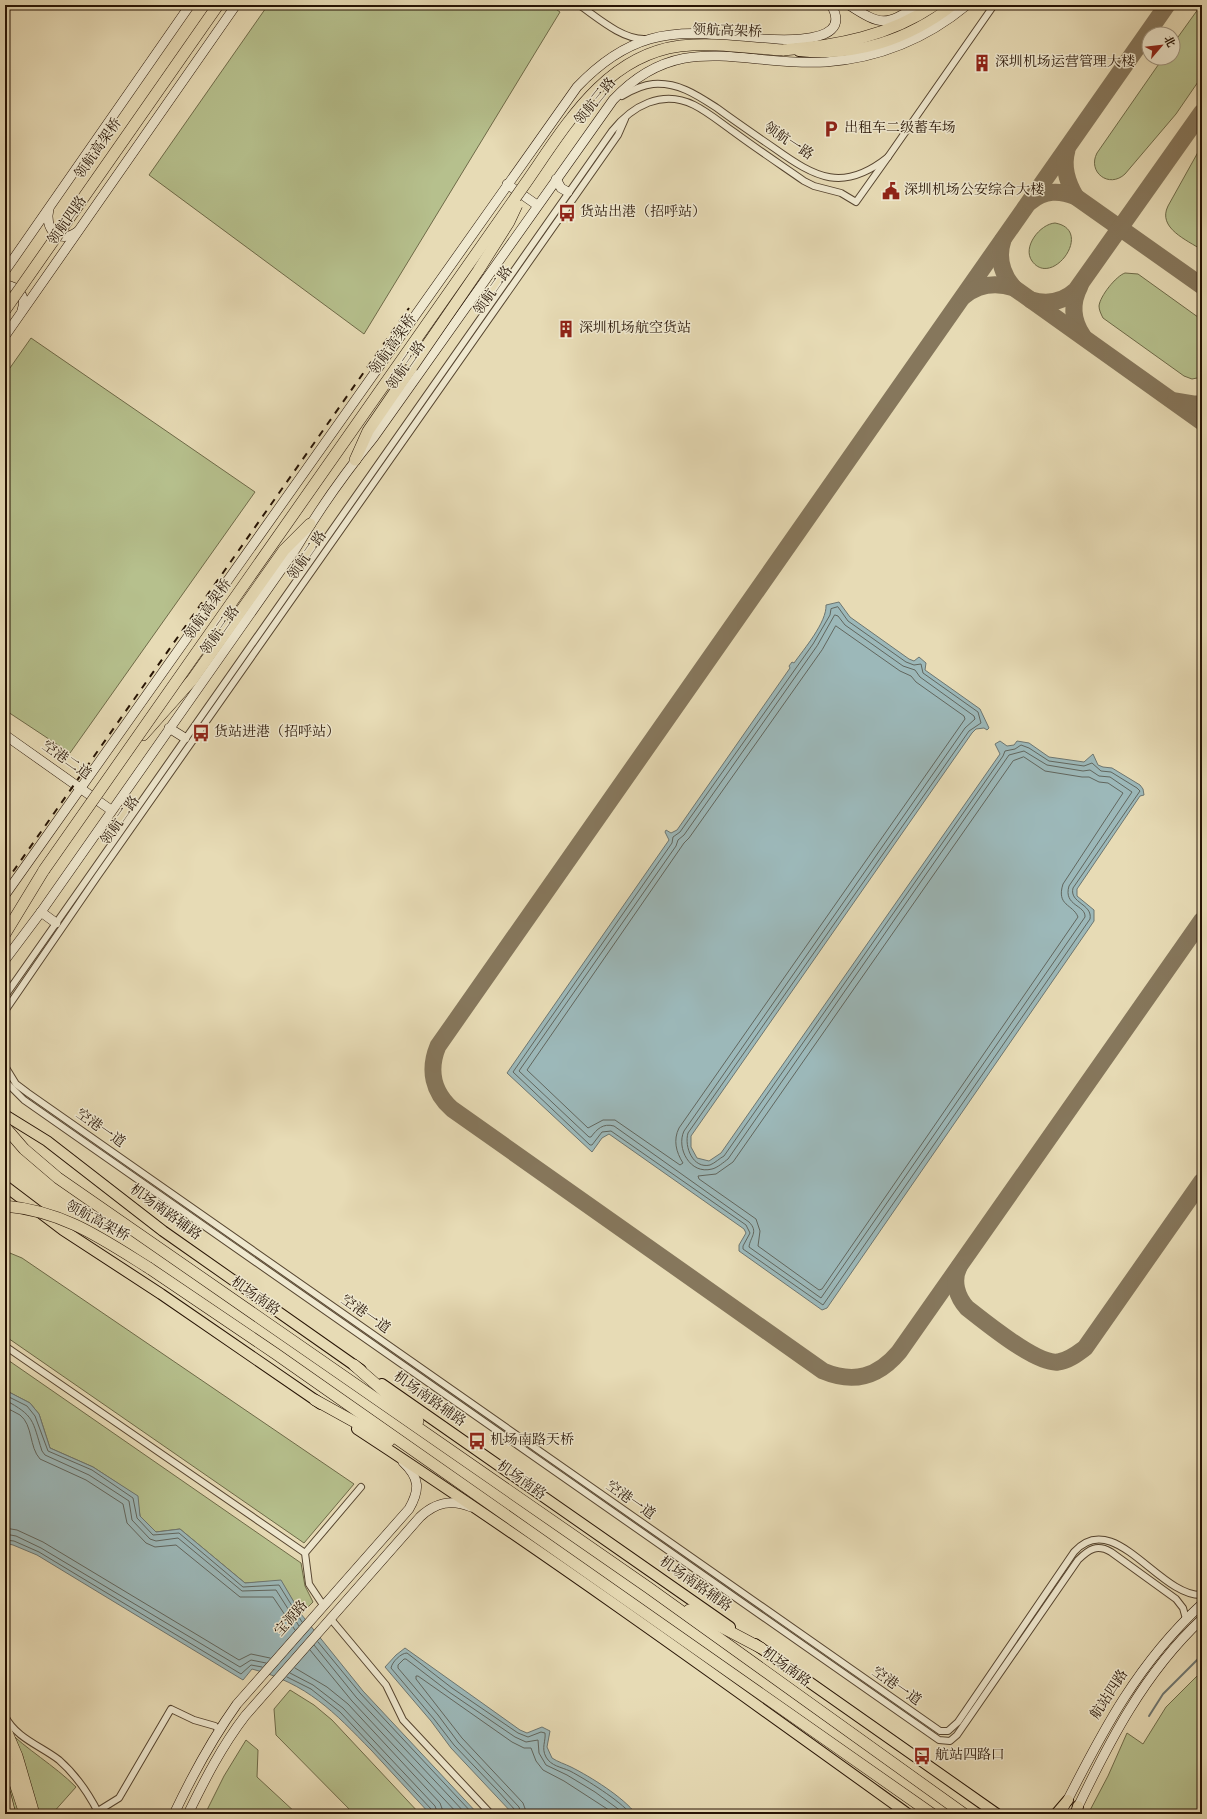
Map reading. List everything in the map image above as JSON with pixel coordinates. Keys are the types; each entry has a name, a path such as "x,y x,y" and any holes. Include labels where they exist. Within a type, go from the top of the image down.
{"highway":[{"name":"领航高架桥","path":"5,310 218,5"},
{"path":"778,50 838,43 875,34 904,22 935,5"},
{"name":"领航高架桥","path":"5,934 44,870 525,184 587,98 605,81 626,65 645,56 680,46 706,45 778,50"},
{"path":"355,460 368,432 478,271 509,222 525,184"},
{"path":"129,750 180,694 284,550 310,524"},
{"path":"5,920 44,870"},
{"name":"机场南路","path":"5,1127 24,1149 58,1178 285,1337 649,1588 964,1814"},
{"name":"领航高架桥","path":"5,1206 28,1209 68,1220 86,1229 149,1268 276,1354 444,1472"},
{"path":"354,1365 456,1454"},
{"path":"314,1400 444,1472 932,1814"},
{"path":"649,1588 761,1648"},
{"path":"5,1728 17,1756 34,1814"},
{"path":"5,1753 25,1814"},
{"path":"912,1778 973,1814"},
{"path":"902,1793 928,1814"},
{"path":"5,1794 10,1814"}],"main road":[{"name":"领航高架桥","path":"778,50 822,53 869,47 906,34 953,5"},
{"name":"机场南路辅路","path":"5,1115 47,1141 163,1231 761,1648 994,1813"},
{"path":"5,1186 63,1230 161,1294 314,1400 394,1452 485,1515 722,1680 908,1814"},
{"path":"1056,1814 1068,1800"}],"street":[{"name":"领航四路","path":"5,271 190,5"},
{"name":"领航四路","path":"5,336 236,5"},
{"path":"579,5 620,33 641,40 650,39"},
{"name":"领航三路","path":"5,960 41,912 295,550 310,524 355,460 378,431 602,114 620,92 640,75 666,62 695,57 724,56 778,50 802,39 825,34 832,28 835,22 835,15 831,5"},
{"path":"849,5 877,21 883,22 894,19 920,5"},
{"name":"领航三路","path":"5,895 565,102 589,74 613,56 650,39 693,34 778,50 806,62 844,60 888,51 908,43 949,20 967,5"},
{"name":"领航一路","path":"602,114 620,97 641,87 653,84 675,85 698,95 798,165 814,173 837,179 846,178 866,172 888,157 994,5"},
{"path":"693,34 686,38 683,46 687,53 695,57"},
{"name":"领航二路","path":"5,996 568,192 612,131 628,114 640,105 658,99 684,101 703,111 804,181 814,186 841,193 856,202 888,157"},
{"name":"领航二路","path":"5,1011 92,883 618,134 628,114"},
{"path":"556,179 561,188 568,192"},
{"path":"507,184 537,205"},
{"path":"50,206 47,220 52,230 62,236 68,236 80,230"},
{"path":"5,285 12,286 22,295 24,306 21,313"},
{"path":"169,728 185,738"},
{"name":"空港二道","path":"5,735 112,810"},
{"path":"41,912 56,923"},
{"name":"空港一道","path":"5,1066 16,1084 28,1093 940,1731 948,1731 958,1722 1074,1552 1087,1541 1099,1538 1116,1543 1177,1588 1191,1594 1202,1595"},
{"name":"空港一道","path":"5,1082 24,1100 939,1740 946,1742 950,1741 957,1735 1078,1560 1091,1549 1097,1547 1104,1548 1111,1552 1172,1596 1183,1608 1186,1619"},
{"path":"5,1346 305,1553"},
{"name":"宝源路","path":"174,1814 199,1763 218,1730 249,1689 409,1509 417,1492 416,1482 410,1469 394,1452"},
{"path":"323,1605 309,1584 305,1553 361,1487"},
{"name":"宝源路","path":"188,1814 224,1747 260,1697 420,1517 434,1506 450,1502 466,1505 485,1515"},
{"path":"409,1509 415,1504 420,1504 423,1509 420,1517"},
{"name":"航站四路","path":"1061,1814 1097,1742 1122,1699 1161,1647 1186,1619 1202,1604"},
{"path":"330,1618 386,1685 403,1720 491,1814"},
{"name":"航站四路","path":"1076,1811 1110,1742 1137,1696 1165,1658 1202,1619"},
{"path":"5,1716 12,1728 20,1735 58,1760 70,1771 82,1785 99,1813 118,1798 171,1709 194,1720 215,1726 218,1730"}],"green space":[{"path":"268,5 550,5 560,12 364,334 149,175"},
{"path":"1202,5 1202,75 1200,79 1176,114 1125,174 1112,180 1106,179 1097,172 1095,160 1097,153 1157,66 1181,66 1181,33"},
{"path":"1202,145 1202,250 1170,227 1166,214 1168,206"},
{"path":"1055,223 1066,228 1071,236 1071,245 1066,255 1059,263 1050,268 1040,268 1032,261 1029,249 1031,243 1038,232 1044,227"},
{"path":"1125,273 1138,274 1202,320 1202,377 1192,379 1184,376 1103,318 1099,306 1102,297 1113,282"},
{"path":"31,338 255,492 70,753 5,710 5,375"},
{"path":"5,1251 22,1258 354,1484 304,1543 5,1336"},
{"path":"5,1358 301,1563 305,1586 313,1602 301,1614 281,1581 245,1583 180,1529 156,1532 140,1516 137,1496 93,1467 50,1448 39,1414 30,1403 5,1390"},
{"path":"1202,1671 1202,1814 1088,1814 1108,1776 1127,1733 1143,1744 1166,1707"},
{"path":"290,1690 314,1705 332,1720 420,1814 354,1814 276,1735 274,1709"},
{"path":"5,1728 76,1787 52,1814 5,1814"},
{"path":"246,1740 258,1750 257,1777 297,1814 205,1814 224,1776"}],"water":[{"path":"839,602 850,617 909,659 914,661 919,657 926,663 925,670 980,709 989,728 987,730 984,728 976,729 972,733 691,1136 691,1147 697,1158 709,1161 721,1153 1000,754 995,744 1000,741 1007,746 1014,745 1017,741 1029,743 1049,757 1084,762 1093,754 1098,765 1112,768 1140,785 1143,789 1144,795 1140,796 1077,889 1077,896 1094,910 1094,921 827,1308 822,1310 739,1251 739,1245 746,1233 744,1229 609,1134 602,1138 592,1152 507,1073 669,840 665,832 666,830 671,833 677,830 790,668 789,666 792,662 794,663 814,635 823,619 826,605"},
{"path":"5,1390 30,1403 39,1414 50,1448 93,1467 138,1496 140,1516 156,1532 180,1529 245,1583 281,1580 301,1614 363,1691 478,1814 430,1814 345,1723 332,1711 304,1691 272,1675 252,1669 243,1680 37,1555 5,1543"},
{"path":"405,1648 520,1730 527,1733 542,1727 550,1731 547,1747 552,1758 579,1771 606,1788 623,1801 636,1814 513,1814 451,1748 431,1721 385,1667"}],"waterway":[{"path":"1149,1716 1163,1694 1202,1655"}],"taxiway":[{"path":"1167,5 438,1046 433,1064 434,1080 440,1095 452,1109 823,1371 845,1377 865,1376 883,1367 899,1352 1202,920"},
{"path":"1031,300 1043,302 1061,300 1076,290 1202,112"},
{"path":"1067,150 1065,162 1066,174 1076,197"},
{"path":"1030,202 1041,195 1052,192 1064,193 1076,197 1202,286"},
{"path":"1003,240 1000,253 1002,266 1006,277 1014,288"},
{"path":"964,296 976,289 988,285 1001,285 1014,288 1202,422"},
{"path":"1080,286 1075,299 1074,311 1079,330 1083,336"},
{"path":"1175,401 1202,404"},
{"path":"959,1267 956,1278 957,1289 963,1304 967,1308 998,1332 1037,1357 1058,1362 1065,1360 1085,1348 1202,1181"}],"railway":[{"path":"5,883 409,308"}],"place":[{"name":"深圳机场运营管理大楼","path":"982,63"},
{"name":"出租车二级蓄车场","path":"831,129"},
{"name":"深圳机场公安综合大楼","path":"891,191"},
{"name":"货站出港（招呼站）","path":"567,213"},
{"name":"深圳机场航空货站","path":"566,329"},
{"name":"货站进港（招呼站）","path":"201,733"},
{"name":"机场南路天桥","path":"477,1441"},
{"name":"航站四路口","path":"922,1756"}]}
